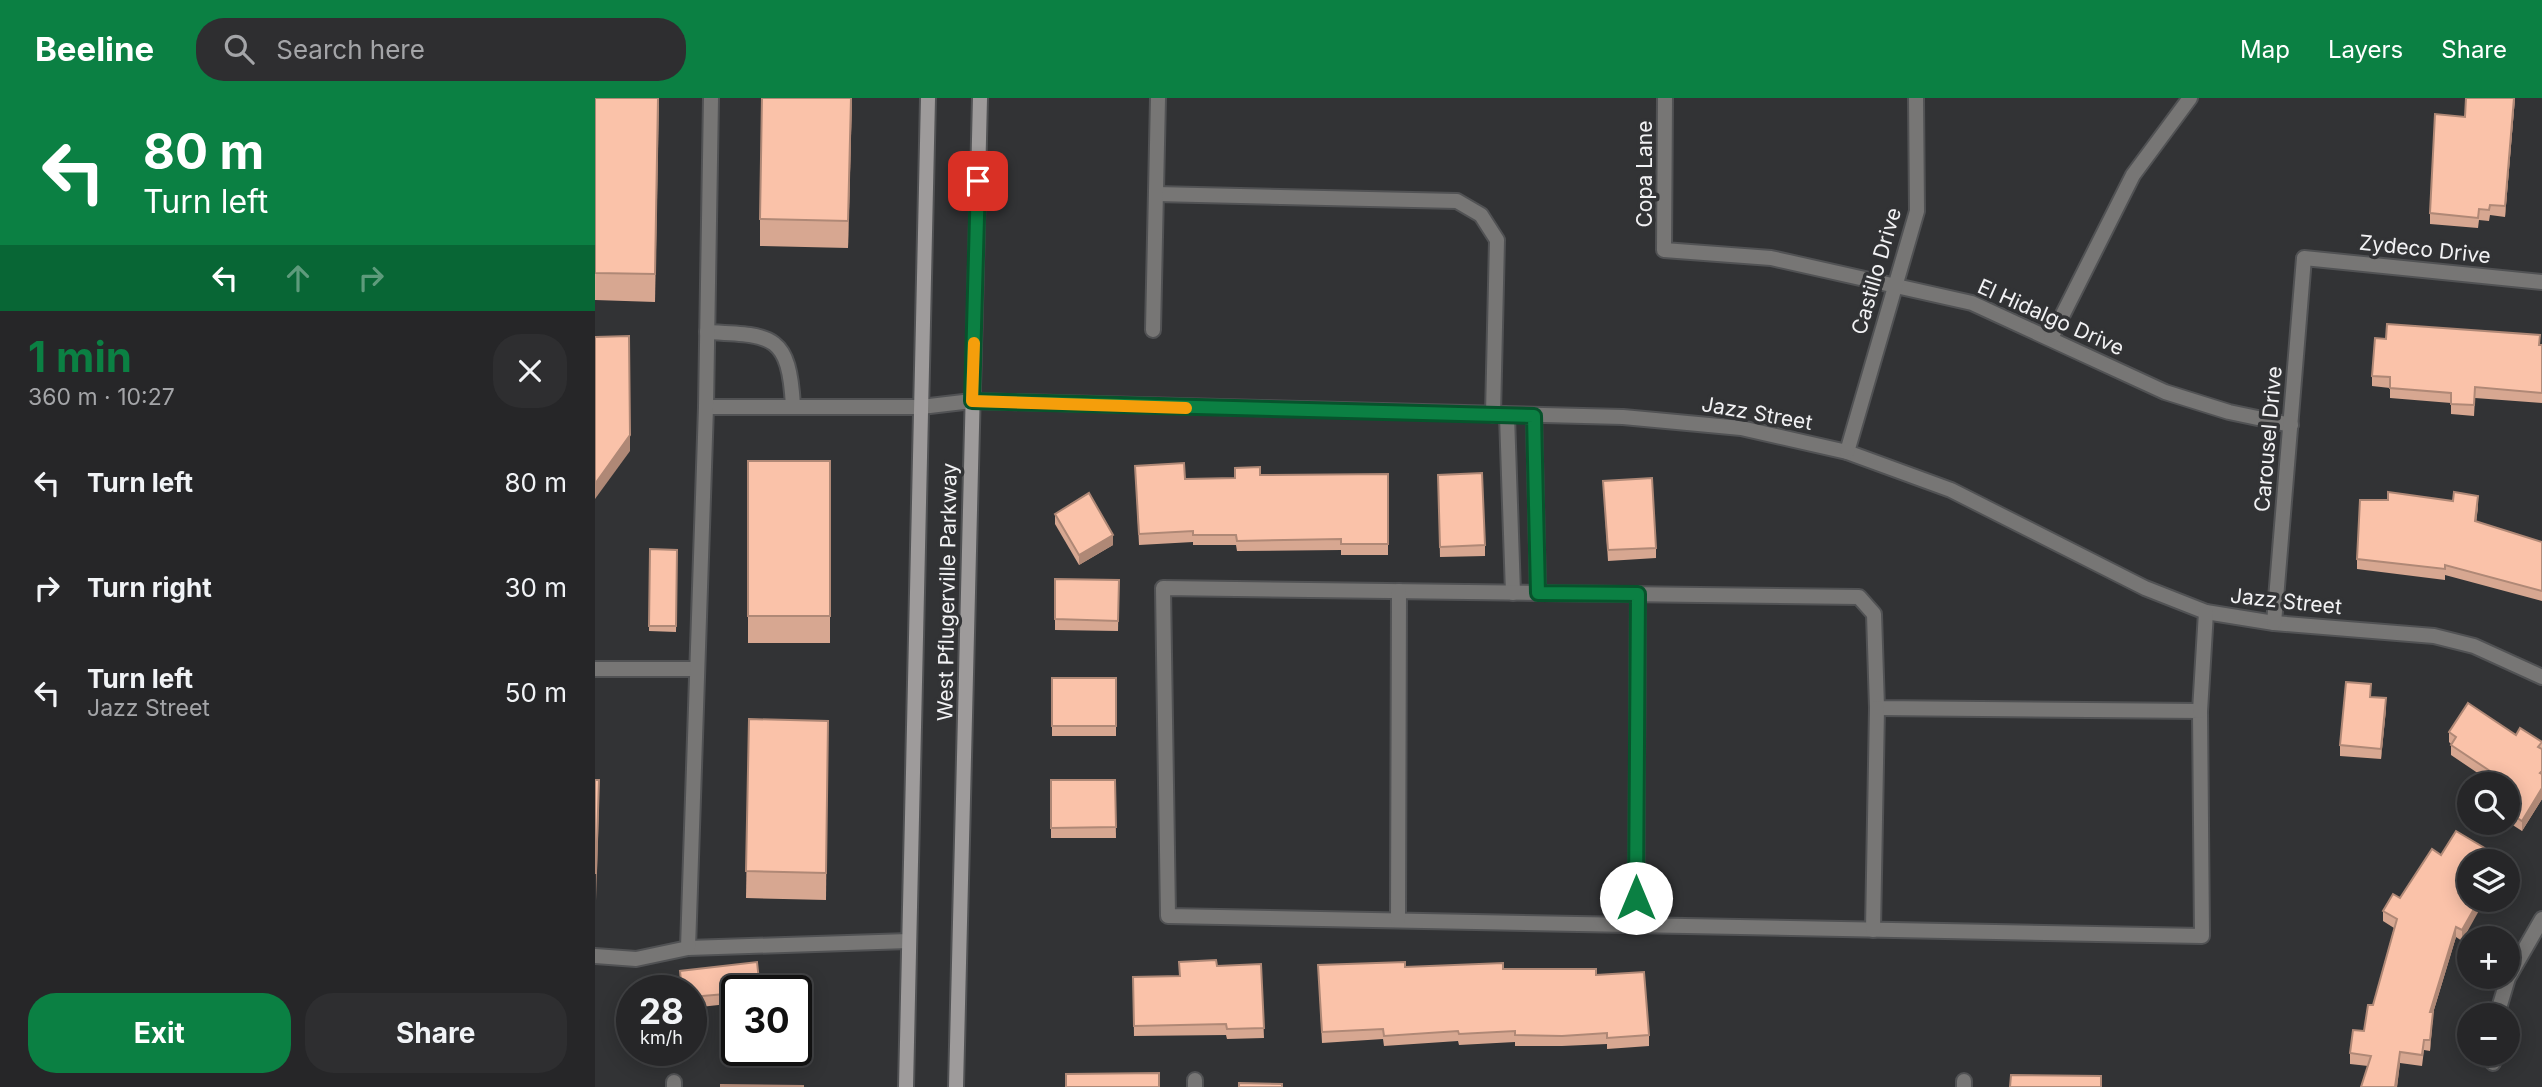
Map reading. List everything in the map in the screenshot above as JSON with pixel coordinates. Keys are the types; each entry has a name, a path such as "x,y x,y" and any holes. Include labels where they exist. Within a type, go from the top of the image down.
{"main road":[{"name":"West Pflugerville Parkway","path":"906,1087 928,98"},
{"name":"West Pflugerville Parkway","path":"956,1087 980,98"}],"street":[{"path":"688,948 706,407 711,98"},
{"path":"1153,330 1158,98"},
{"name":"Copa Lane","path":"1664,250 1665,98"},
{"name":"Castillo Drive","path":"1847,452 1917,211 1916,98"},
{"path":"2050,338 2133,176 2190,98"},
{"path":"1156,194 1457,201 1481,215 1497,240 1500,416 1510,505 1513,593"},
{"name":"El Hidalgo Drive","path":"1664,250 1771,258 1895,283 1972,303 2187,400 2291,425"},
{"name":"Zydeco Drive","path":"2304,258 2542,282"},
{"name":"Carousel Drive","path":"2274,623 2304,258"},
{"path":"707,332 754,334 771,340 784,352 791,370 793,406"},
{"name":"Jazz Street","path":"706,407 921,407 972,401 1623,417 1741,428 1847,452 1951,490 2145,588 2206,612 2274,623 2434,636 2474,646 2542,677"},
{"path":"1534,416 1538,593"},
{"path":"1510,505 1536,506"},
{"path":"1873,930 1877,708 1874,614 1859,597 1163,588 1168,916 1398,920 1873,930 2202,936 2200,711 2206,612"},
{"path":"1398,920 1399,591"},
{"path":"1636,925 1638,594"},
{"path":"595,669 697,669"},
{"path":"1877,708 2200,711"},
{"path":"2501,1003 2508,978 2542,919"},
{"path":"595,956 636,959 688,948 909,941"}],"building":[{"path":"595,98 658,98 655,274 595,273"},
{"path":"762,98 851,98 848,221 760,219"},
{"path":"2466,98 2514,98 2505,206 2490,205 2489,210 2479,209 2478,218 2430,213 2435,114 2465,117"},
{"path":"2387,324 2540,335 2542,393 2475,387 2474,405 2451,404 2451,393 2390,388 2390,377 2372,376 2375,338 2386,339"},
{"path":"629,336 630,435 595,484 595,337"},
{"path":"748,461 830,461 830,616 748,616"},
{"path":"1184,463 1185,479 1235,478 1235,468 1260,467 1260,475 1388,474 1388,544 1341,544 1341,539 1237,541 1236,535 1193,535 1193,531 1139,534 1135,466"},
{"path":"1482,473 1485,545 1440,547 1438,475"},
{"path":"1652,478 1656,548 1608,550 1603,481"},
{"path":"2388,492 2453,501 2454,492 2478,496 2475,521 2542,542 2542,591 2445,565 2445,569 2357,559 2360,500 2388,500"},
{"path":"1089,493 1113,535 1079,555 1055,514"},
{"path":"650,549 677,550 676,626 649,626"},
{"path":"1055,579 1119,580 1118,621 1055,619"},
{"path":"1052,678 1116,678 1116,726 1052,726"},
{"path":"2346,682 2371,684 2370,697 2386,698 2381,749 2340,745"},
{"path":"2468,703 2516,735 2520,728 2542,742 2538,747 2542,749 2542,788 2522,821 2520,772 2492,772 2451,745 2456,737 2449,732"},
{"path":"749,719 828,721 826,873 746,871"},
{"path":"595,780 599,780 596,873 595,873"},
{"path":"1051,780 1115,780 1116,827 1051,828"},
{"path":"2456,831 2457,835 2463,835 2486,849 2457,849 2457,912 2472,912 2464,926 2456,927 2430,1012 2433,1012 2430,1040 2424,1040 2422,1055 2400,1052 2395,1087 2361,1087 2371,1056 2350,1053 2353,1030 2364,1031 2368,1005 2373,1005 2397,919 2383,911 2393,894 2400,898 2432,849 2441,855"},
{"path":"1216,960 1217,966 1261,964 1264,1028 1227,1029 1226,1024 1134,1026 1133,977 1180,976 1179,962"},
{"path":"757,962 758,975 721,975 721,994 707,996 707,975 680,975 680,971"},
{"path":"1405,962 1405,967 1503,963 1503,969 1596,969 1596,975 1644,972 1649,1035 1607,1038 1607,1033 1562,1036 1515,1035 1515,1031 1459,1034 1458,1031 1384,1036 1383,1029 1322,1032 1318,965"},
{"path":"1159,1073 1159,1087 1066,1087 1066,1074"},
{"path":"2011,1075 2101,1076 2101,1087 2010,1087"},
{"path":"1239,1083 1282,1084 1282,1087 1239,1087"},
{"path":"721,1085 804,1086 721,1087"}],"slow traffic":[{"path":"974,343 972,401 997,404 1186,408"}],"route":[{"path":"978,181 972,401 997,404 1534,416 1538,593 1638,594 1636,898"}]}
